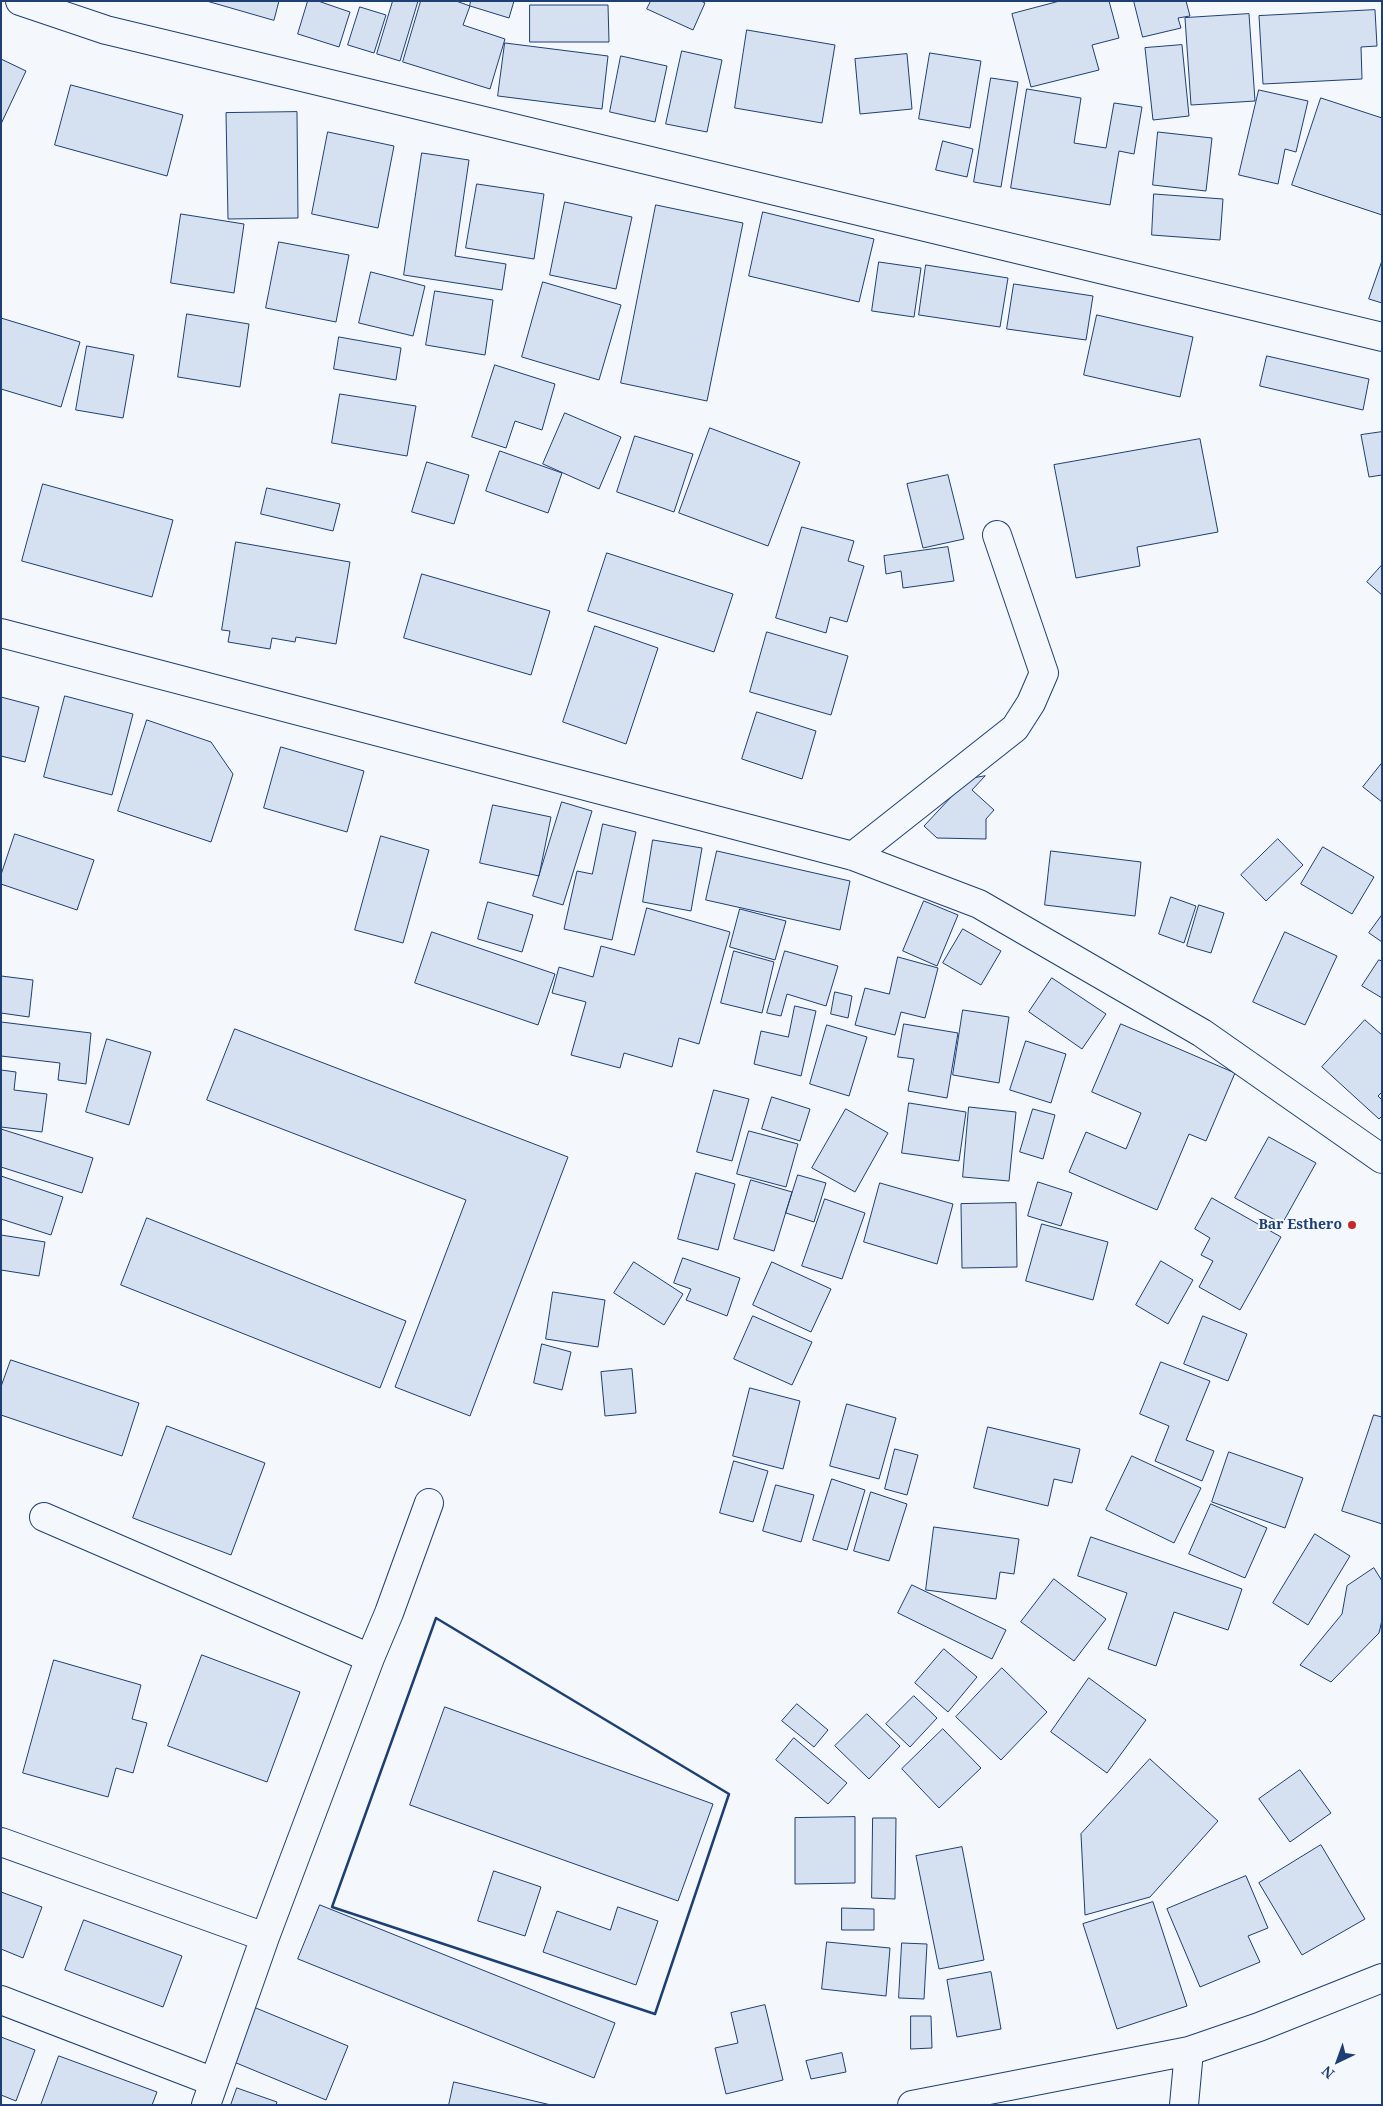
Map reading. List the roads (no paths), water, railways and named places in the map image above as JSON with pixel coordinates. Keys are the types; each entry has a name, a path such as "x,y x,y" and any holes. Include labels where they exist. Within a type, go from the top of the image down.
{"street":[{"path":"20,1 106,30 1382,337"},
{"path":"853,856 1015,728 1031,703 1044,673 997,535"},
{"path":"1,632 853,856 987,909 1202,1033 1382,1159"},
{"path":"1,2000 210,2093 265,1937 370,1658 389,1613 429,1502"},
{"path":"44,1517 370,1658"},
{"path":"1,1842 265,1937"},
{"path":"912,2105 1189,2051 1259,2027 1382,1978"},
{"path":"1184,2105 1189,2051"}],"place":[{"name":"Bar Esthero","path":"1352,1225"}]}
